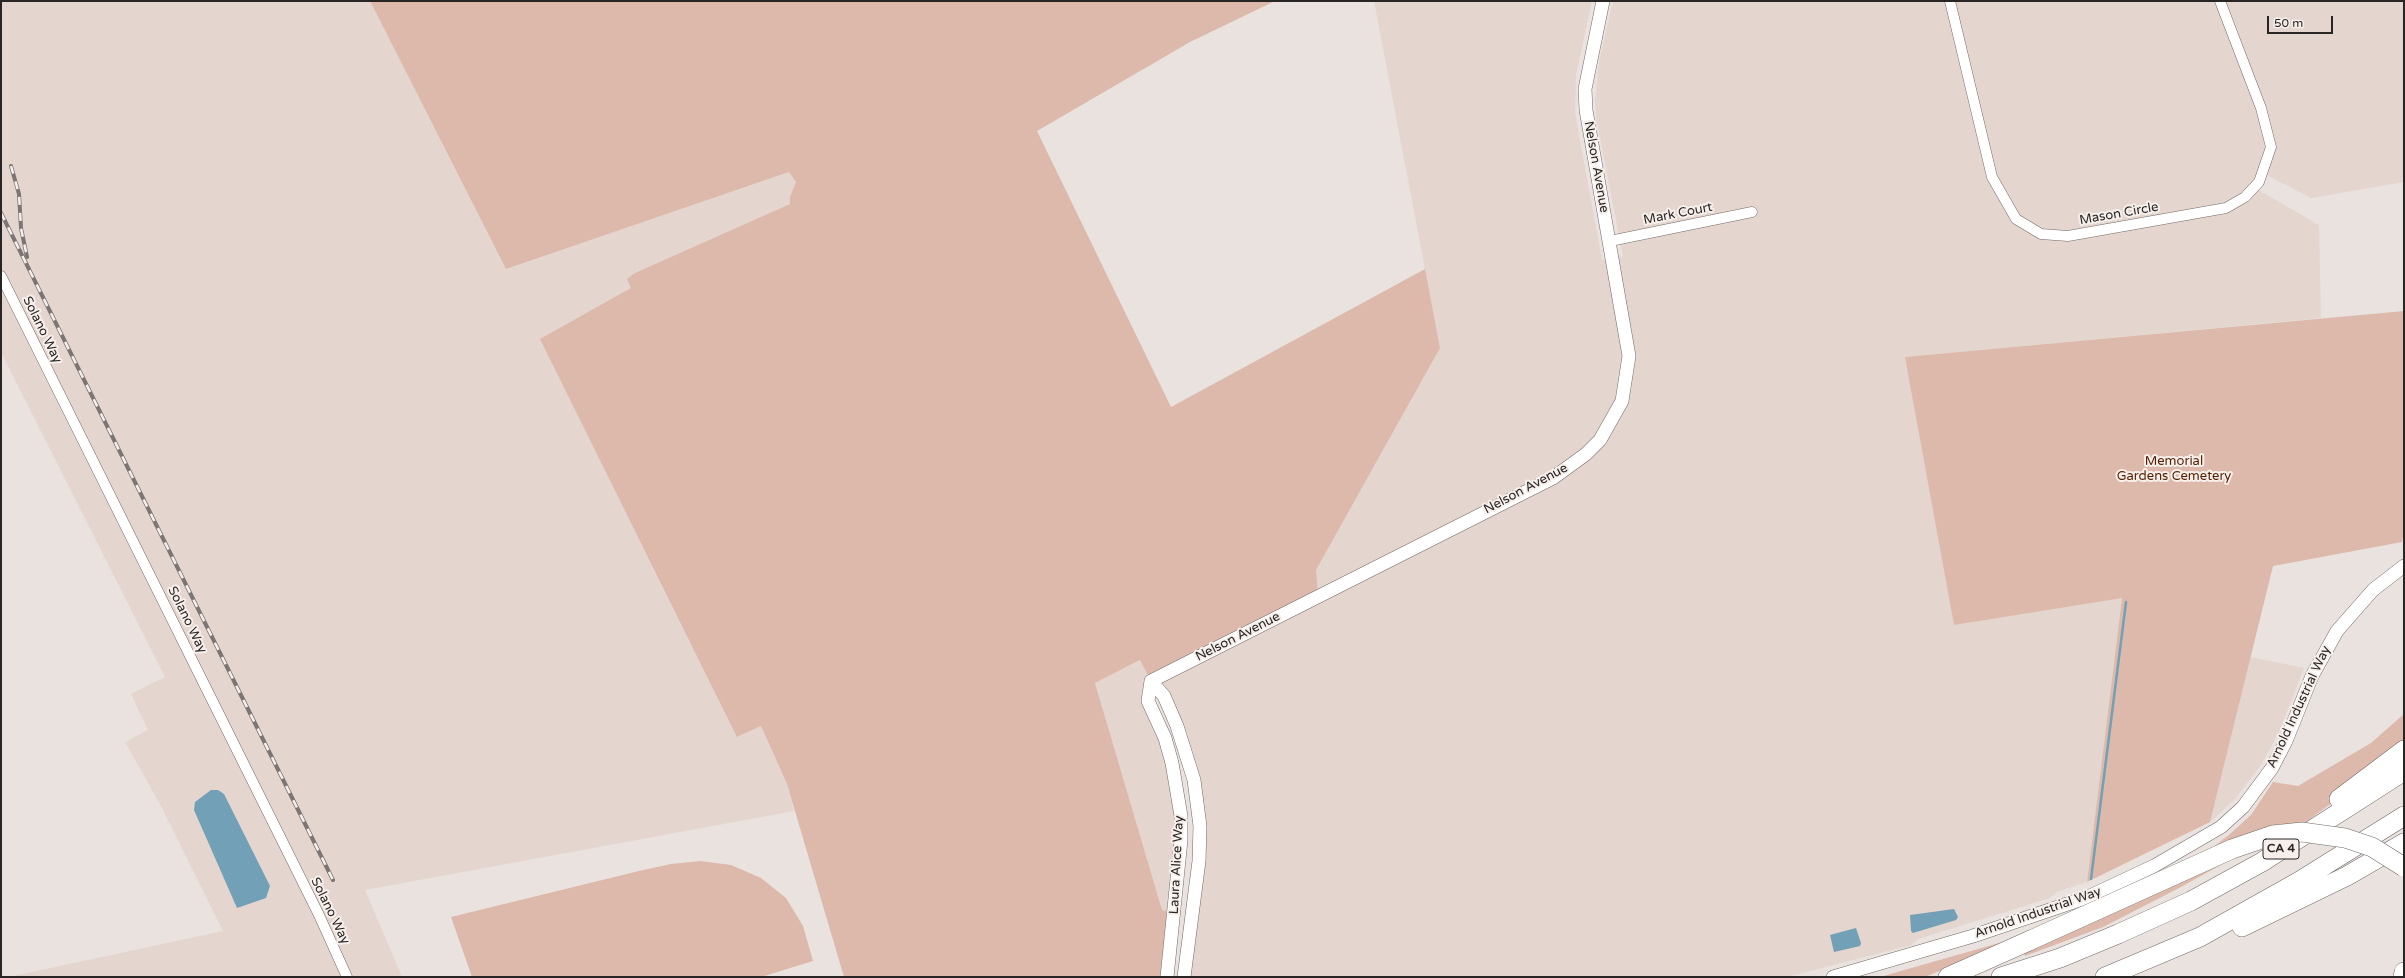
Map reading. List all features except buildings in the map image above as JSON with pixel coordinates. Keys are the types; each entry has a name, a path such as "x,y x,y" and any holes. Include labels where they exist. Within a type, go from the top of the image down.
{"highway":[{"path":"2153,919 2292,832 2404,750"},
{"name":"CA 4","path":"2001,977 2060,958 2153,919 2262,862 2404,771"},
{"name":"CA 4","path":"2105,977 2200,937 2298,882 2404,816"},
{"path":"1948,977 2239,846 2273,835 2302,832 2345,838 2372,847 2404,867"},
{"path":"2200,937 2250,924 2347,876 2404,843"},
{"path":"2403,977 2404,972"}],"street":[{"name":"Nelson Avenue","path":"1152,681 1553,478 1586,454 1600,440 1616,414 1627,378 1629,356 1610,241 1590,143 1585,89 1603,1"},
{"name":"Mason Circle","path":"1950,1 1992,176 2016,219 2041,234 2068,236 2226,208 2246,197 2259,182 2271,147 2261,108 2220,1"},
{"name":"Mark Court","path":"1610,241 1752,212"},
{"name":"Solano Way","path":"1,276 319,915 347,977"},
{"name":"Arnold Industrial Way","path":"1833,977 1973,936 2088,897 2154,866 2221,827 2243,807 2272,768 2286,741 2312,676 2337,631 2373,590 2404,566"},
{"name":"Laura Alice Way","path":"1152,681 1148,701 1165,738 1172,763 1181,816 1181,840 1167,977"},
{"name":"Laura Alice Way","path":"1152,681 1164,696 1177,726 1194,780 1200,826 1198,868 1184,977"}],"shaded area":[{"path":"1,1 370,1 506,269 789,172 796,182 790,197 790,204 635,273 631,288 738,737 761,726 787,784 794,811 365,890 402,977 9,977 223,931 160,804 125,742 148,730 131,694 165,677 1,352"},
{"path":"1374,1 1592,1 1576,75 1575,113 1602,260 1623,256 1597,122 1595,101 1599,62 1613,1 2404,1 2404,182 2311,198 2263,173 2255,188 2319,225 2321,318 1906,357 1954,625 2122,597 2087,882 2056,892 2050,898 1918,939 1911,945 1787,977 1184,977 1196,887 1194,780 1152,682 1148,701 1178,791 1175,913 1162,910 1095,683 1141,660 1151,681 1316,570 1440,348"},
{"path":"2250,657 2304,668 2279,732 2261,765 2235,799 2210,822"}],"green space":[{"path":"370,1 1275,1 1190,42 1037,131 1171,407 1425,269 1440,348 1316,570 1318,596 1151,681 1140,660 1095,683 1162,910 1175,913 1167,977 844,977 787,784 761,726 737,737 540,339 631,288 627,279 635,273 790,204 790,197 796,182 789,172 506,269"},
{"name":"Memorial Gardens Cemetery","path":"2404,311 2404,531 2402,542 2273,566 2210,822 2087,882 2122,598 1954,625 1905,357"},
{"path":"2404,714 2404,750 2292,832 2271,837 2181,887 2103,927 2025,956 2022,949 2207,852 2251,815 2273,782 2298,786 2371,743"},
{"path":"700,861 731,865 761,878 786,898 803,926 813,961 761,977 472,977 451,917 639,871 671,864"},
{"path":"2020,937 1925,977 1880,977"}],"water":[{"path":"211,790 218,790 224,794 270,886 266,898 237,908 194,810 195,802"},
{"path":"1954,909 1958,917 1956,920 1913,933 1911,931 1910,915"},
{"path":"1856,928 1861,943 1860,946 1834,952 1830,935"}],"waterway":[{"path":"2091,879 2126,602"}],"railway":[{"path":"11,166 19,194 21,228 27,257"},
{"path":"1,213 333,880"}]}
